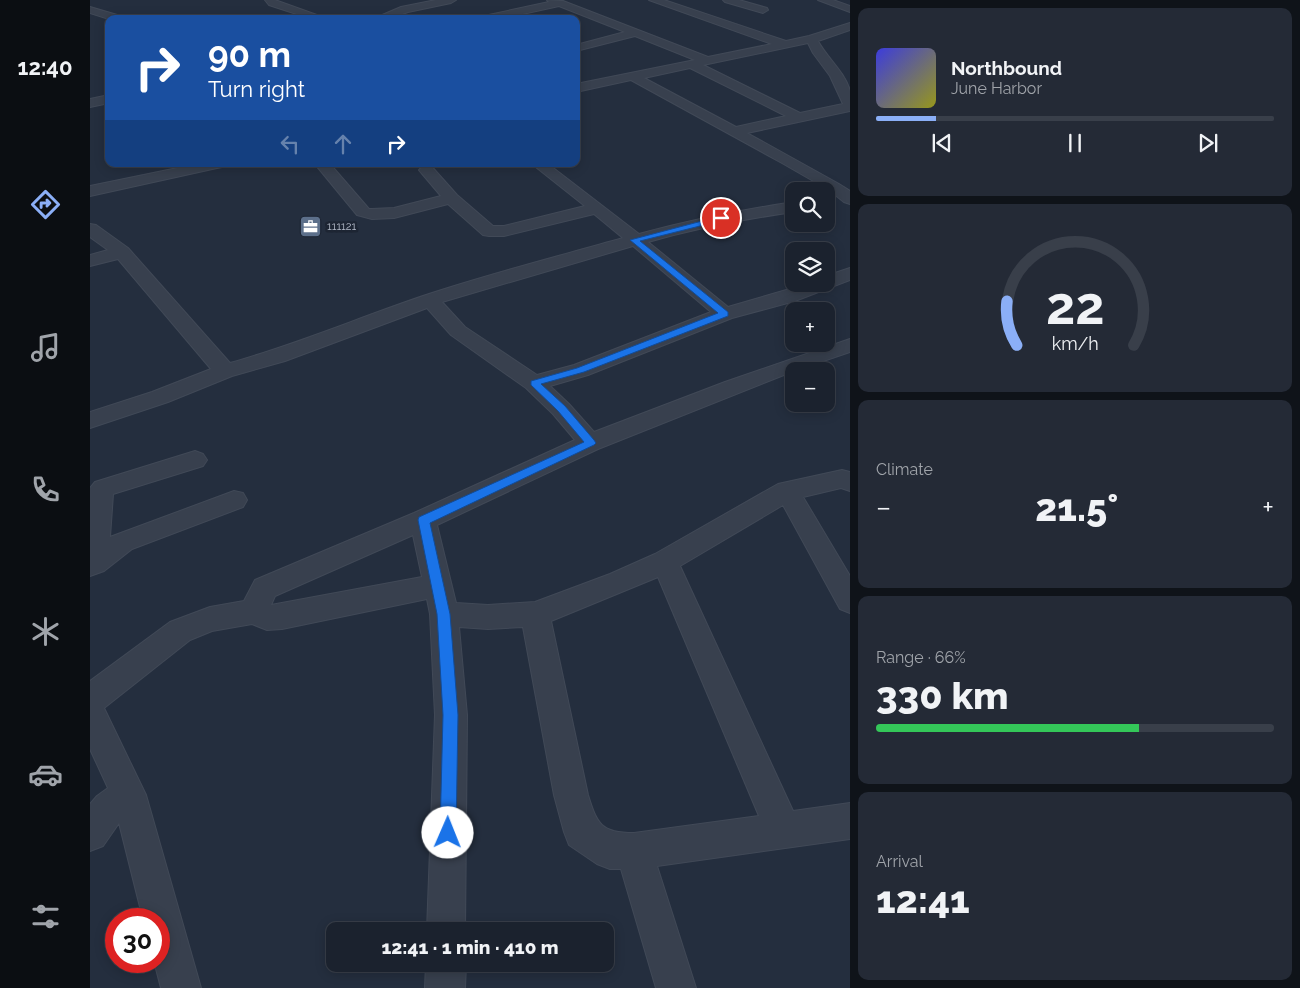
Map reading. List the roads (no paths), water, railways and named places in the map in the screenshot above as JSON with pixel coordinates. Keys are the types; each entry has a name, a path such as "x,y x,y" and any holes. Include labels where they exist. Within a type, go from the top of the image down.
{"street":[{"path":"90,2 99,0"},
{"path":"270,0 311,15"},
{"path":"407,0 434,12"},
{"path":"389,15 451,0"},
{"path":"654,0 784,44"},
{"path":"728,0 763,10"},
{"path":"823,0 850,9"},
{"path":"500,15 556,1 708,61"},
{"path":"90,10 107,15"},
{"path":"580,85 708,61 815,38 850,26"},
{"path":"580,47 638,32"},
{"path":"815,38 847,40"},
{"path":"735,131 850,106 836,75 819,53 815,38"},
{"path":"692,64 797,116"},
{"path":"632,76 735,131 834,187 850,199"},
{"path":"90,103 105,100"},
{"path":"90,191 203,167"},
{"path":"325,167 363,212 371,216 384,215 451,198"},
{"path":"543,167 597,208 724,314"},
{"path":"427,170 451,198 489,231 497,232 597,208"},
{"path":"835,202 850,199"},
{"path":"90,420 160,397 225,371 314,344 430,300 634,240 738,215 785,208"},
{"path":"90,228 122,252 225,371"},
{"path":"90,261 122,252"},
{"path":"835,279 850,273"},
{"path":"534,383 581,370 724,314 801,292"},
{"path":"430,300 458,331 534,383 561,408 590,443"},
{"path":"256,611 258,599 266,588 423,520 590,443 751,380 850,345"},
{"path":"92,564 101,491 104,488 195,460"},
{"path":"90,700 180,632 210,619 256,611 267,618 282,618 441,599 488,617 535,614 620,582 665,562 787,491 847,475"},
{"path":"787,491 850,601"},
{"path":"92,564 123,542 234,500"},
{"path":"423,520 441,599 451,715 446,922"},
{"path":"665,562 783,830"},
{"path":"535,614 571,795 582,832 610,851 634,851 850,820"},
{"path":"90,714 129,795 180,988"},
{"path":"90,833 109,808 129,795"},
{"path":"634,851 676,988"},
{"path":"445,988 446,972"}],"place":[{"name":"111121","path":"311,226"}]}
